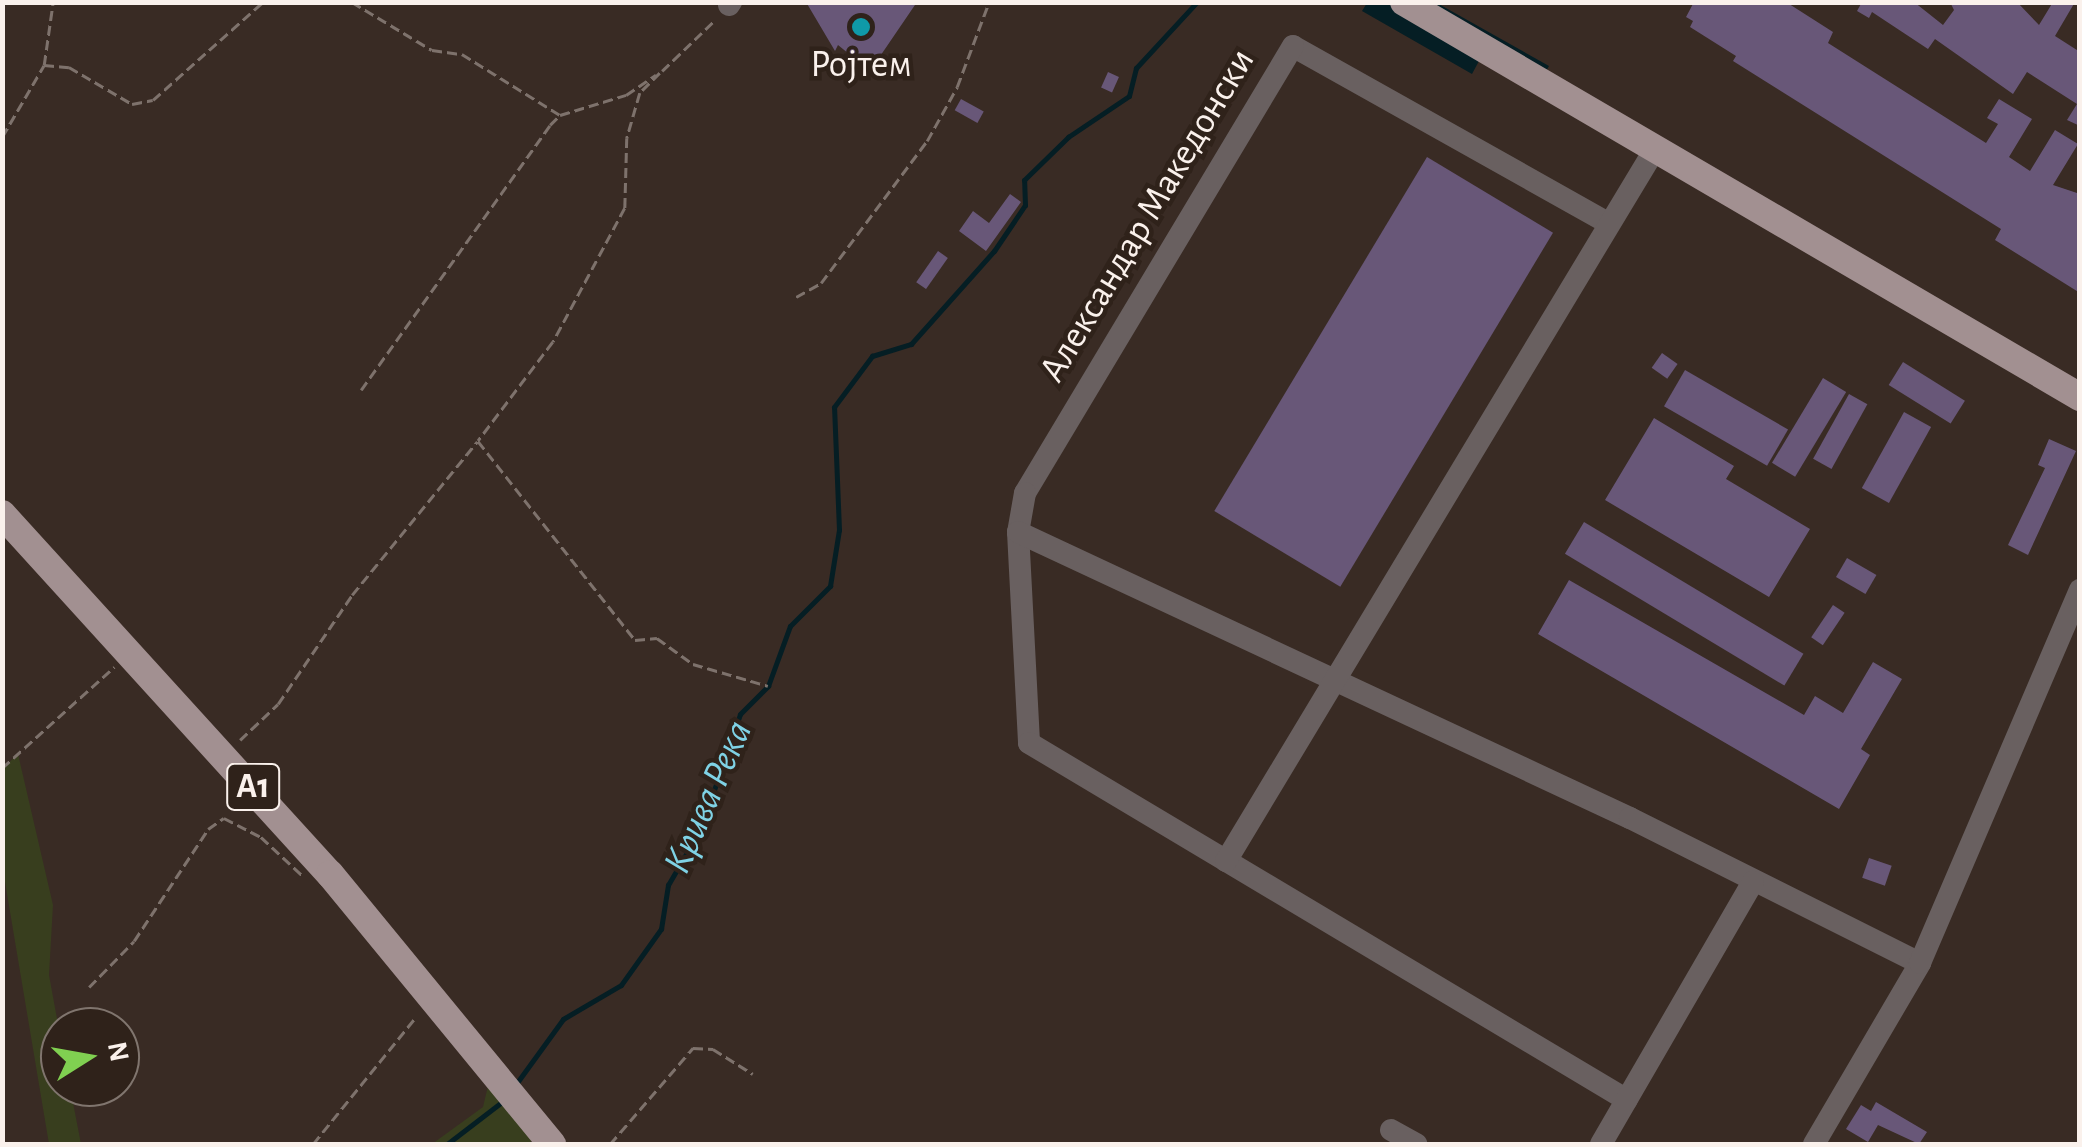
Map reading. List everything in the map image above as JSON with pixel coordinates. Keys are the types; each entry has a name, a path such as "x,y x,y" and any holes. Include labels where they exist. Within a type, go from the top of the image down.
{"main road":[{"path":"1420,6 1655,149 2080,397"},
{"name":"A1","path":"2,514 330,874 546,1136"}],"lane":[{"name":"Александар Македонски","path":"1608,224 1294,46 1025,493 1018,532 1029,743 1627,1100"},
{"path":"1226,860 1655,149"},
{"path":"1018,532 1920,962"},
{"path":"1814,1144 1920,962 2080,590"},
{"path":"1601,1144 1753,882"},
{"path":"1391,1130 1416,1144"}],"path":[{"path":"2,138 44,65 53,2"},
{"path":"44,65 83,73 132,104 153,100 263,2"},
{"path":"352,2 432,50 462,54 560,115"},
{"path":"796,297 820,284 927,142 957,87 988,2"},
{"path":"224,754 278,704 352,595 553,342 624,208 626,138 640,93 730,4"},
{"path":"362,390 560,115 626,95 660,73"},
{"path":"478,441 635,640 657,638 693,664 768,686"},
{"path":"2,768 129,652"},
{"path":"90,988 134,941 208,829 224,818 261,837 298,878 330,874"},
{"path":"312,1144 433,997"},
{"path":"610,1144 693,1048 714,1049 754,1074"}],"green space":[{"path":"18,754 53,905 49,975 55,1007 40,1007 40,1090 3,870 3,768"},
{"path":"492,1069 540,1128 529,1144 432,1144 483,1107"},
{"path":"43,1107 74,1107 81,1144 49,1144"}],"water":[{"path":"1367,3 1437,3 1549,66 1534,92 1479,61 1472,74 1362,11"}],"building":[{"name":"Ројтем","path":"806,2 917,2 870,71 838,45 835,51"},
{"path":"1694,2 1786,2 1833,32 1828,43 1986,143 1998,124 1987,118 1999,99 2032,119 2009,157 2030,171 2055,130 2078,144 2053,185 2080,194 2080,293 1995,240 2001,229 1733,61 1736,56 1690,27 1693,21 1686,17"},
{"path":"1862,2 1914,2 1943,25 1954,10 1950,2 2017,2 2039,25 2053,2 2075,2 2055,36 2080,52 2080,126 2067,120 2077,104 2027,72 2013,94 1935,39 1928,49 1872,12 1869,18 1857,11"},
{"path":"1108,72 1119,77 1112,92 1101,88"},
{"path":"961,99 984,112 977,123 955,110"},
{"path":"1427,157 1553,233 1340,587 1214,511"},
{"path":"1010,194 1021,202 986,251 959,231 973,211 989,223"},
{"path":"938,251 948,258 926,289 916,282"},
{"path":"1662,353 1678,364 1667,379 1652,368"},
{"path":"1903,362 1965,401 1951,424 1889,385"},
{"path":"1685,370 1788,430 1767,466 1664,406"},
{"path":"1823,378 1846,392 1795,477 1772,463"},
{"path":"1849,394 1867,404 1831,469 1813,459"},
{"path":"1904,412 1931,427 1889,503 1862,488"},
{"path":"1654,418 1734,466 1726,479 1810,529 1769,597 1605,500"},
{"path":"2049,439 2076,451 2028,555 2008,545 2045,468 2038,465"},
{"path":"1584,522 1803,654 1784,686 1565,554"},
{"path":"1847,558 1876,575 1865,594 1836,577"},
{"path":"1569,580 1804,715 1815,696 1843,713 1873,662 1902,679 1861,749 1870,755 1839,809 1538,634"},
{"path":"1833,605 1845,613 1823,645 1811,637"},
{"path":"1869,858 1892,866 1885,886 1862,878"},
{"path":"1876,1102 1927,1132 1919,1144 1878,1125 1868,1142 1846,1129 1861,1105 1871,1111"}],"waterway":[{"name":"Крива Река","path":"516,1084 563,1019 621,985 661,929 668,885 701,828 740,714 768,686 790,626 830,586 839,530 834,407 872,356 911,344 994,251 1025,205 1024,180 1068,137 1129,96 1136,68 1197,2"},
{"name":"Крива Река","path":"447,1144 503,1101"}],"place":[{"name":"Ројтем","path":"861,27"}]}
